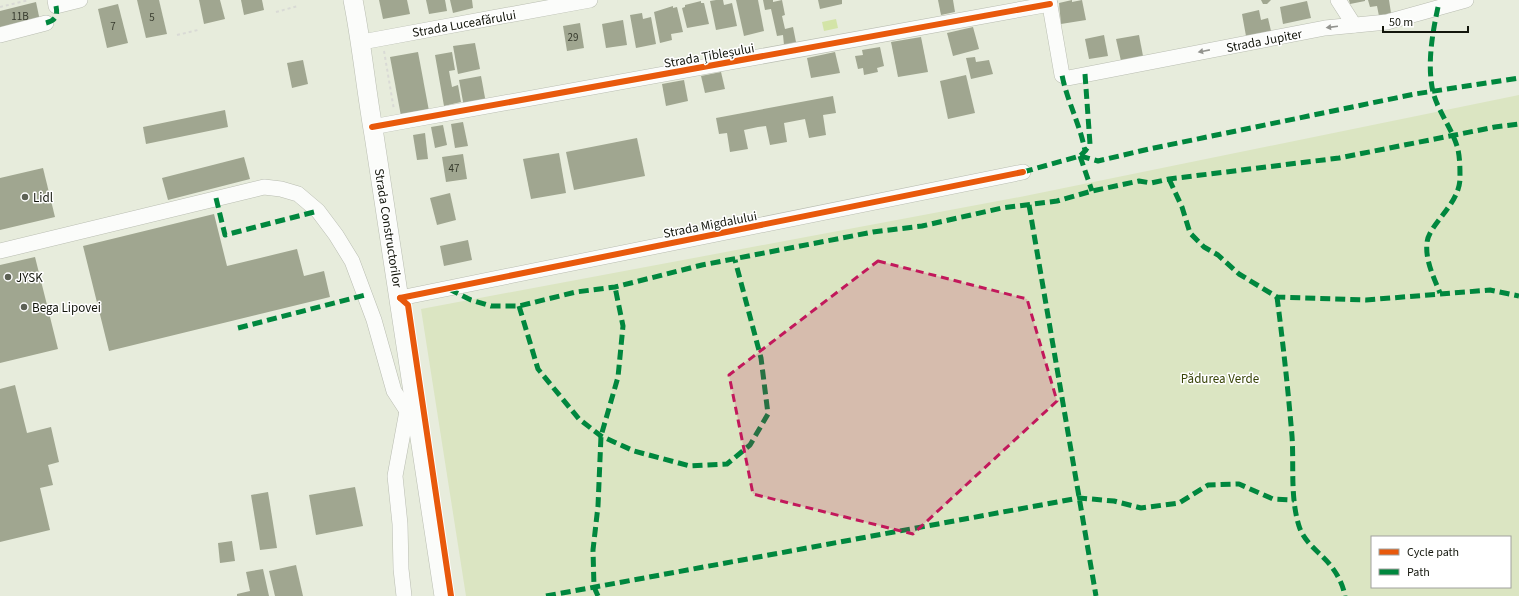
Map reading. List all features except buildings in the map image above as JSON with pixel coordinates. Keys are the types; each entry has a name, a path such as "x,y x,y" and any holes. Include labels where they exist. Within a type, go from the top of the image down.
{"main road":[{"name":"Strada Constructorilor","path":"353,0 362,42 372,127 400,298 410,406"},
{"path":"410,406 444,596"}],"street":[{"path":"56,3 80,0"},
{"name":"Strada Luceafărului","path":"362,42 590,0"},
{"path":"1338,0 1354,25"},
{"name":"Strada Jupiter","path":"1049,2 1062,75 1068,78 1325,28 1387,22 1410,17 1438,4 1466,0"},
{"name":"Strada Țibleșului","path":"372,127 1049,2"},
{"path":"0,35 46,23"},
{"name":"Strada Migdalului","path":"400,298 1023,172"},
{"path":"0,251 264,187 281,189 298,194 318,211 336,235 352,261 374,320 394,392 410,406"},
{"name":"Strada Constructorilor","path":"404,596 401,569 400,524 395,476 410,406"}],"path":[{"path":"0,7 29,0"},
{"path":"276,12 298,6"},
{"path":"178,35 198,30"},
{"path":"381,38 397,123"}],"highlighted area":[{"path":"878,261 1027,299 1057,401 913,534 753,494 729,375"}],"green space":[{"name":"Pădurea Verde","path":"1519,95 1519,596 466,596 421,309 1020,197"}],"shaded area":[{"path":"836,19 838,28 824,31 822,22"}],"marked path":[{"path":"46,23 56,17 56,6"},
{"path":"1438,7 1431,50 1431,82 1435,99 1457,146 1460,175 1455,197 1432,229 1427,243 1427,256 1440,293"},
{"path":"1085,74 1090,144 1085,151"},
{"path":"1023,172 1080,156 1085,151 1062,75"},
{"path":"1080,156 1098,161 1415,94 1519,78"},
{"path":"449,289 471,300 491,306 519,306 576,292 615,287 702,265 873,232 922,226 1002,208 1057,201 1092,191 1139,181 1151,183 1169,179 1339,158 1495,127 1519,124"},
{"path":"1080,156 1092,191"},
{"path":"1169,179 1182,207 1190,233 1204,247 1218,255 1239,274 1277,297 1366,300 1490,290 1519,296"},
{"path":"216,198 225,235 318,211"},
{"path":"1029,205 1096,596"},
{"path":"519,306 538,369 579,419 601,436 634,451 690,466 727,464 750,445 768,414 761,358 735,260"},
{"path":"598,596 594,587 593,550 598,506 601,436 618,377 623,326 615,287"},
{"path":"238,328 365,295"},
{"path":"1277,297 1293,447 1293,492 1296,515 1301,532 1305,538 1334,569 1342,584 1345,596"},
{"path":"546,596 1079,498 1114,501 1141,508 1179,503 1208,485 1239,484 1273,499 1294,500"}],"cycle path":[{"path":"372,127 1050,4"},
{"path":"400,298 1023,172"},
{"path":"400,298 408,305 451,596"}],"place":[{"name":"Lidl","path":"25,197"},
{"name":"JYSK","path":"8,277"},
{"name":"Bega Lipovei","path":"24,307"}]}
